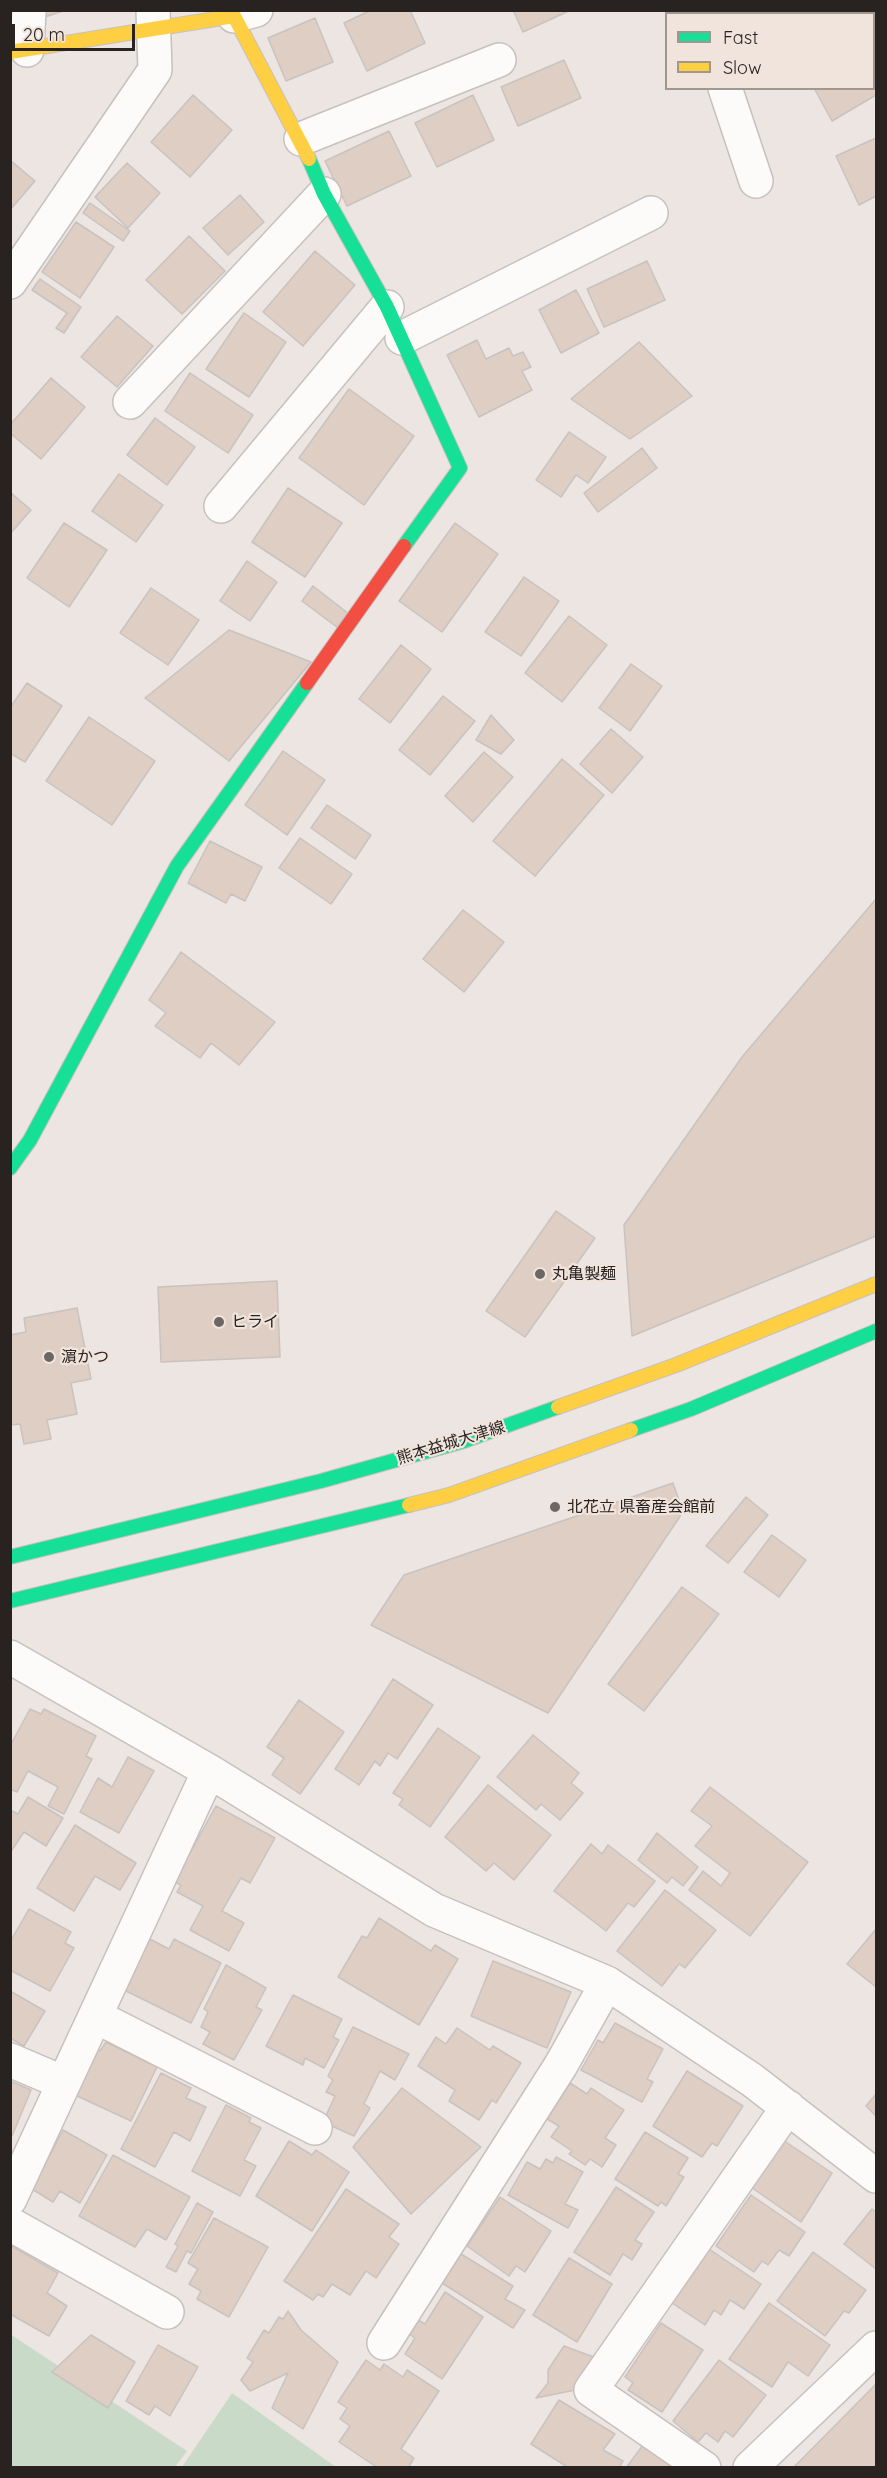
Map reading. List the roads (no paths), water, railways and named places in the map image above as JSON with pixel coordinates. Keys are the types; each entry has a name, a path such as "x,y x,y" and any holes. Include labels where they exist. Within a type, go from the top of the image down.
{"main road":[{"path":"10,1168 30,1140 177,866 460,468 387,307 324,194 245,13 153,20 19,51"},
{"name":"熊本益城大津線","path":"10,1557 321,1481 464,1442 676,1365 876,1284"},
{"path":"10,1601 449,1495 691,1409 876,1331"}],"street":[{"path":"19,51 29,10"},
{"path":"10,282 155,70 153,20"},
{"path":"301,139 499,60"},
{"path":"726,90 756,181"},
{"path":"130,402 324,194"},
{"path":"402,338 651,213"},
{"path":"221,506 387,307"},
{"path":"10,1657 209,1771 434,1910 607,1983 788,2107 876,2176"},
{"path":"10,2199 19,2158 64,2083 209,1771"},
{"path":"384,2343 561,2065 607,1983"},
{"path":"95,2016 315,2128"},
{"path":"10,2060 64,2083"},
{"path":"704,2468 591,2390 788,2107"},
{"path":"10,2224 167,2312"},
{"path":"750,2468 876,2348"}],"place":[{"name":"丸亀製麺","path":"540,1274"},
{"name":"ヒライ","path":"219,1322"},
{"name":"濵かつ","path":"49,1357"},
{"name":"北花立 県畜産会館前","path":"555,1507"}]}
